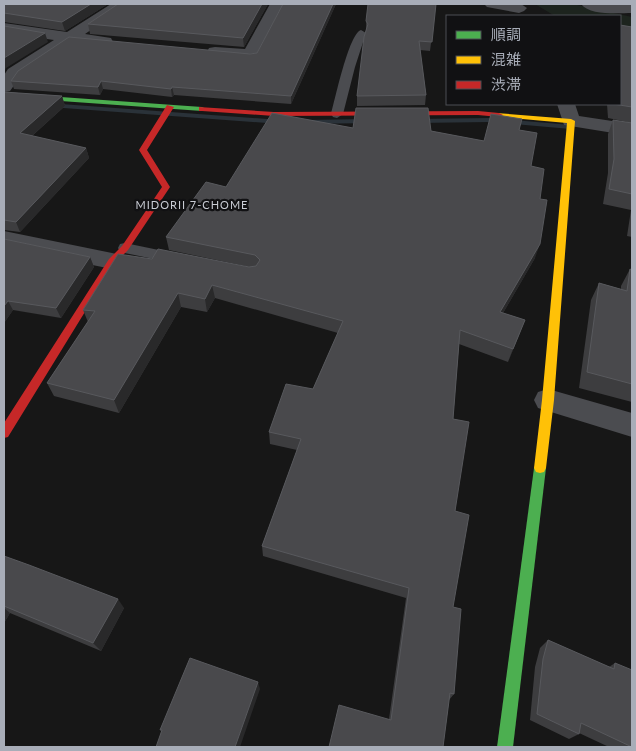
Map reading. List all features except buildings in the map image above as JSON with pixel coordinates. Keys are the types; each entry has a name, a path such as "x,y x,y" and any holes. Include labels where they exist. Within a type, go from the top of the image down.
{"street":[{"path":"7,78 121,4"},
{"path":"202,51 250,56 277,4"},
{"path":"492,4 522,9"},
{"path":"588,4 605,9 632,8"},
{"path":"4,28 68,38 125,44"},
{"path":"4,95 274,114 568,113 632,130"},
{"path":"4,433 118,254 166,187 143,150 170,107"},
{"path":"505,747 548,400 568,113"},
{"path":"4,239 118,254"},
{"path":"548,400 632,425"}],"lane":[{"path":"337,114 349,68 361,33"},
{"path":"118,254 193,262"}],"shaded area":[{"path":"535,4 573,4 632,17 632,34 621,31 621,15 553,15"}],"waterway":[{"path":"50,105 281,122"},
{"path":"415,121 490,120 571,127"},
{"path":"305,122 369,121"}],"traffic: fast":[{"path":"4,95 202,109"},
{"path":"505,747 540,468"}],"traffic: slow":[{"path":"499,115 571,121 548,400 540,468"}],"traffic: jam":[{"path":"4,433 112,261 125,248 166,187 143,150 170,107"},
{"path":"202,109 274,114 478,113 499,115"}],"district":[{"name":"MIDORII 7-CHOME","path":"192,205"}]}
